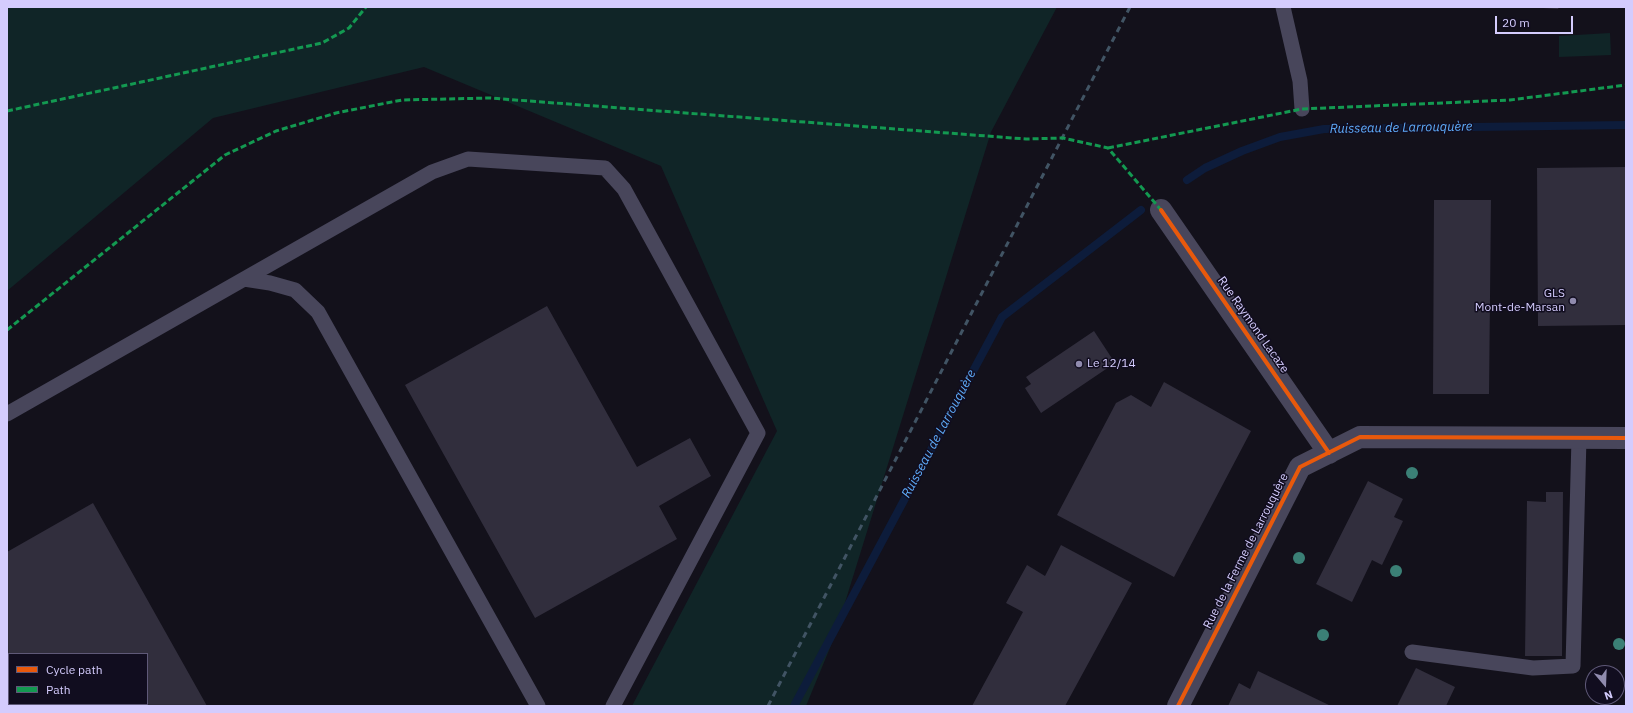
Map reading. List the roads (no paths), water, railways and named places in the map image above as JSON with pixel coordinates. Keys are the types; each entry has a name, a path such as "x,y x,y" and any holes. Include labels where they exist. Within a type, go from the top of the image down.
{"street":[{"name":"Rue Raymond Lacaze","path":"1161,210 1329,452"},
{"name":"Rue de la Ferme de Larrouquère","path":"1178,706 1300,467 1360,437 1626,438"}],"lane":[{"path":"1283,7 1300,80 1302,109"},
{"path":"7,414 432,172 468,159 605,168 624,189 758,433 613,706"},
{"path":"244,279 270,283 295,290 318,312 538,706"},
{"path":"1412,652 1533,668 1573,666 1579,438"}],"waterway":[{"name":"Ruisseau de Larrouquère","path":"1187,180 1205,168 1242,151 1280,137 1324,129 1626,125"},
{"name":"Ruisseau de Larrouquère","path":"794,706 1002,317 1141,210"}],"railway":[{"path":"768,706 1130,7"}],"place":[{"name":"GLS Mont-de-Marsan","path":"1573,301"},
{"name":"Le 12/14","path":"1079,364"}]}
